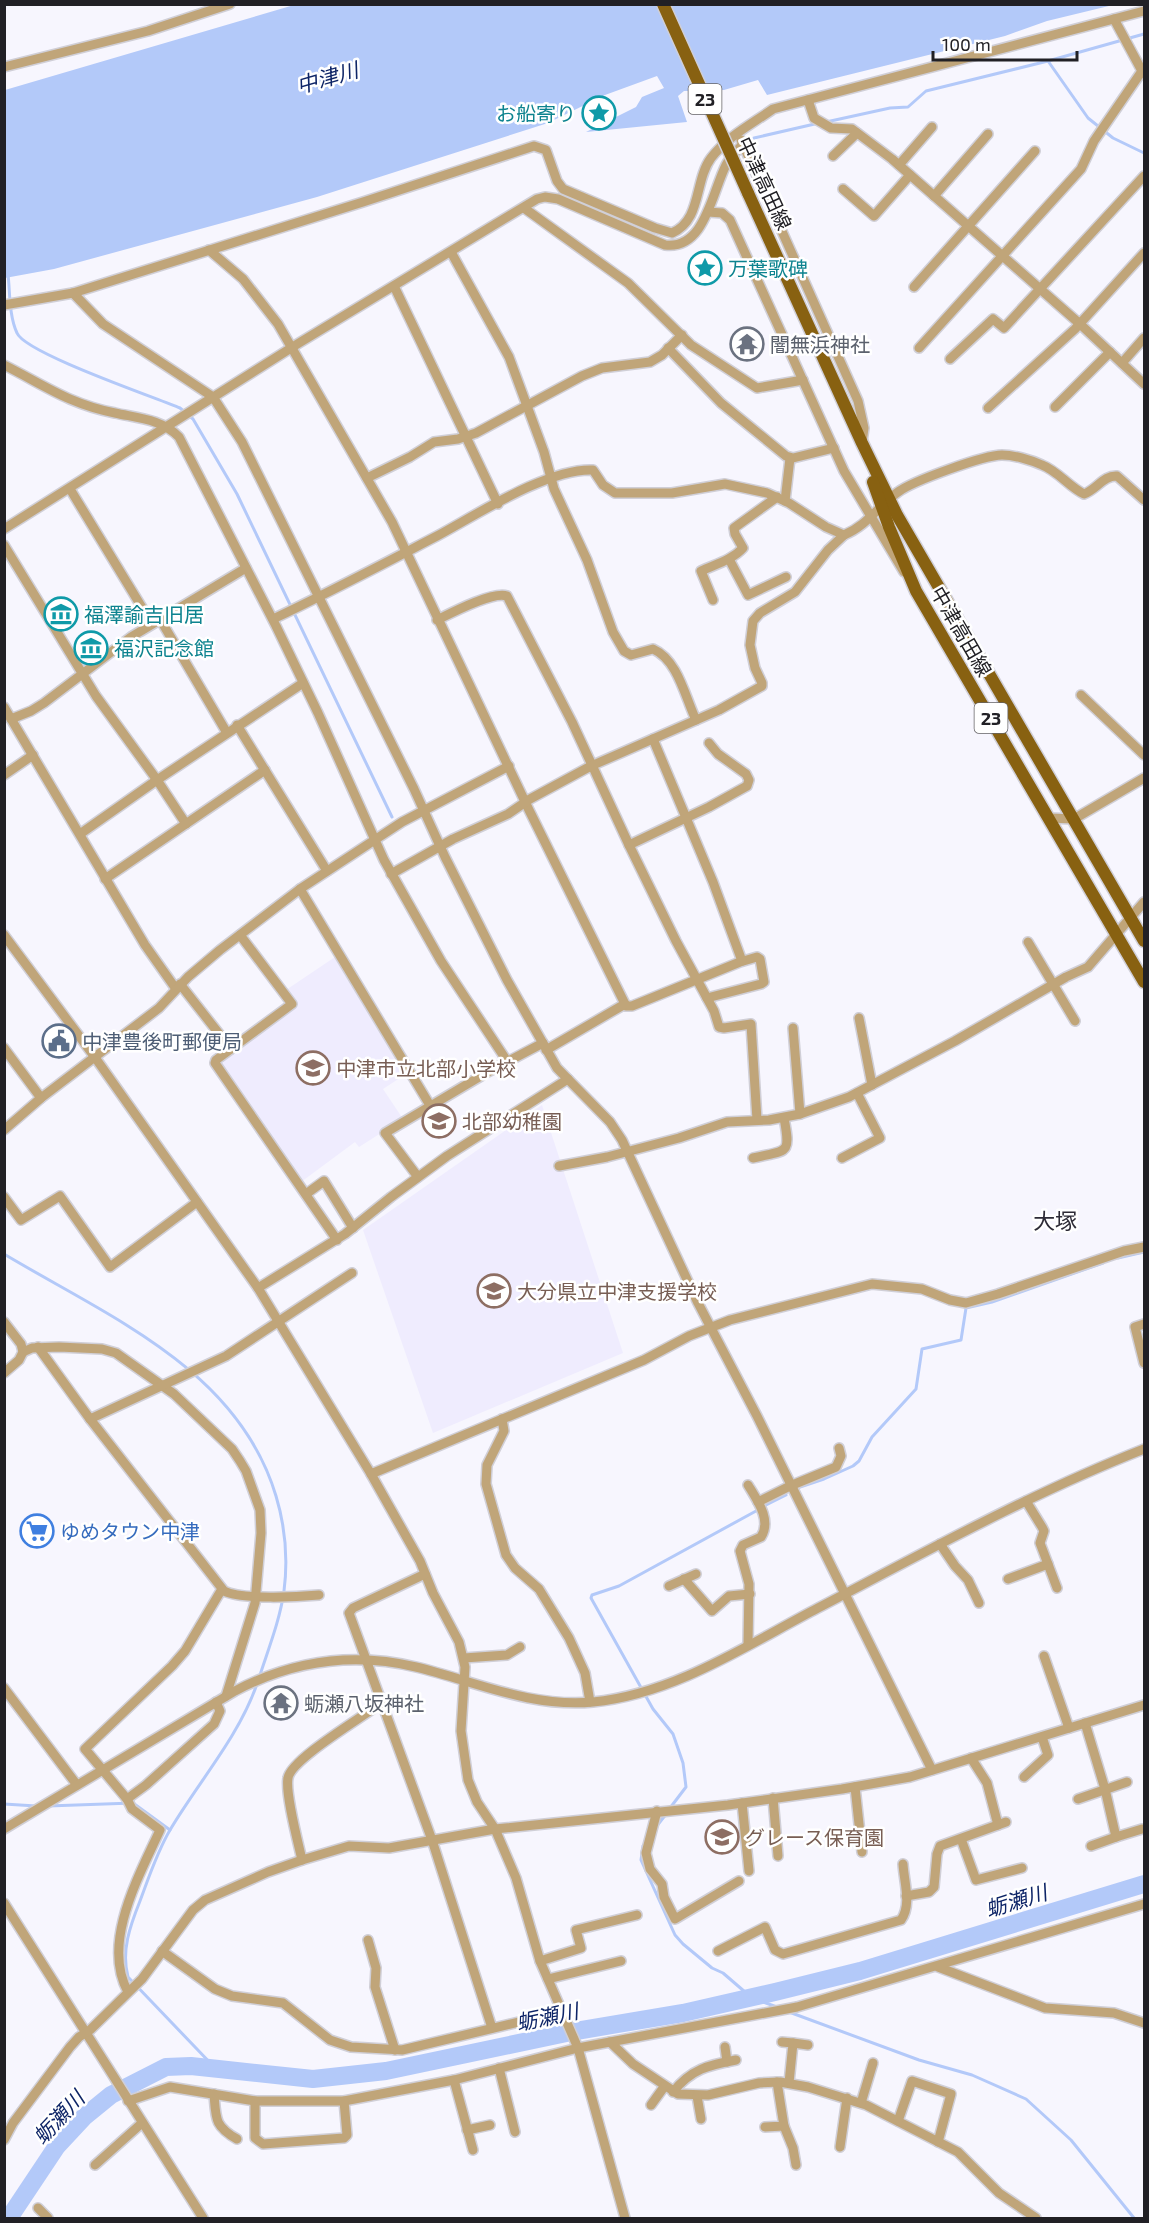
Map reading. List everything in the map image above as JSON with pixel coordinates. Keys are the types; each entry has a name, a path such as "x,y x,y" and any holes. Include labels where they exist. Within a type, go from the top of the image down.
{"main road":[{"name":"中津高田線","path":"663,4 862,443 916,591 1144,982"},
{"name":"中津高田線","path":"885,502 1144,941"}],"street":[{"path":"4,67 148,31 230,4"},
{"path":"4,306 73,293 534,146 546,150 557,181 563,189 672,233 683,226 689,218 708,162 737,133 774,110 1144,11"},
{"path":"919,348 1081,169 1094,141 1143,72 1114,19"},
{"path":"808,100 814,118 831,128 852,129 898,165 1080,324 1144,384"},
{"path":"898,165 932,127"},
{"path":"737,133 858,401 864,428 862,443"},
{"path":"833,156 857,133"},
{"path":"934,196 988,134"},
{"path":"4,530 292,348 541,197 551,197 669,246 680,243 692,236 708,212 726,164 743,144"},
{"path":"914,287 1035,151"},
{"path":"843,189 874,216 910,176"},
{"path":"950,359 993,319 1004,328 1144,176"},
{"path":"524,208 628,283 688,342 714,362 757,388 803,380"},
{"path":"708,212 722,213 730,220 847,477 916,591"},
{"path":"209,250 243,279 271,314 367,478 406,552 625,1004 629,1007 742,962 757,957 760,959 764,982 707,998"},
{"path":"451,252 514,369 551,478 587,560 613,632 624,651 635,656 653,649 666,657 671,663 696,720"},
{"path":"988,408 1080,324 1144,254"},
{"path":"394,286 498,504"},
{"path":"73,293 103,324 214,399 242,442 501,968 557,1068 609,1122 627,1151 646,1195 711,1327 932,1770"},
{"path":"367,478 410,457 434,442 467,436 582,376 602,368 642,365 657,358 682,335"},
{"path":"1122,363 1144,338"},
{"path":"668,348 721,403 790,458"},
{"path":"1055,407 1110,352"},
{"path":"4,365 68,400 112,413 147,419 167,428 179,437 273,619 391,874 441,961 507,1061"},
{"path":"790,458 834,448"},
{"path":"391,874 508,814 591,766 729,705 762,686 754,668 750,645 753,621 760,613 799,589 828,550 844,535 859,527 885,502 914,483 961,466 1002,455 1044,465 1084,494 1092,491 1109,477 1117,476 1144,500"},
{"path":"713,600 700,572 729,559 744,548 735,534 736,526 781,499 790,458"},
{"path":"273,619 498,504 551,478 570,472 593,470 603,485 615,493 672,493 725,484 781,499 826,527 844,535"},
{"path":"70,489 227,733"},
{"path":"4,545 82,674 186,824"},
{"path":"729,559 748,595 786,577"},
{"path":"12,719 44,703 117,646 246,568"},
{"path":"437,620 487,598 502,594 507,596 572,722 629,845 707,998 719,1027 751,1024 757,1120"},
{"path":"80,834 237,725 303,683"},
{"path":"1081,695 1144,755"},
{"path":"4,707 146,945 231,1049"},
{"path":"237,725 327,870"},
{"path":"653,739 684,818 713,882 742,962"},
{"path":"629,845 745,788 748,783 746,774 718,753 709,742"},
{"path":"4,775 33,754"},
{"path":"4,1130 94,1056 159,1008 178,986 300,889 374,840 509,766"},
{"path":"105,879 265,770"},
{"path":"1049,818 1074,819 1144,778"},
{"path":"300,889 430,1107"},
{"path":"559,1166 679,1138 727,1122 784,1118 857,1093 1053,984 1088,967 1118,935 1144,902"},
{"path":"4,935 94,1056 258,1288 371,1474 416,1553 433,1593 459,1642 464,1658 465,1681 461,1704 461,1731 468,1780 477,1802 495,1829 516,1878 540,1961 577,2046 625,2218"},
{"path":"240,935 292,1004 215,1063 336,1240"},
{"path":"1028,942 1075,1021"},
{"path":"418,1177 385,1133 507,1061 544,1047 625,1004"},
{"path":"859,1018 873,1085"},
{"path":"793,1028 800,1114"},
{"path":"4,1048 41,1098"},
{"path":"258,1288 336,1240 465,1144 568,1079"},
{"path":"842,1158 880,1138 857,1093"},
{"path":"753,1158 782,1152 786,1148 788,1142 784,1118"},
{"path":"306,1194 324,1181 353,1228"},
{"path":"4,1197 21,1220 60,1196 110,1267 198,1202"},
{"path":"371,1474 644,1360 711,1327 767,1309 872,1284 922,1289 950,1300 966,1303 1124,1251 1144,1247"},
{"path":"90,1419 162,1384 211,1364 279,1323 352,1273"},
{"path":"4,1322 21,1344 23,1352 19,1360 4,1373"},
{"path":"1144,1324 1135,1327 1144,1362"},
{"path":"23,1352 38,1347 110,1350 162,1384 232,1449 246,1471 261,1517 254,1608 226,1696"},
{"path":"38,1347 90,1419 222,1589 233,1594 255,1596 319,1595"},
{"path":"502,1419 504,1431 487,1465 486,1484 506,1555 514,1568 539,1588 569,1638 585,1673 590,1702"},
{"path":"758,1503 790,1486 836,1467 841,1456 839,1448"},
{"path":"4,1828 226,1696 261,1678 294,1667 326,1661 365,1660 414,1666 527,1698 569,1702 590,1702 626,1697 652,1689 748,1644 1026,1501 1144,1449"},
{"path":"748,1485 764,1518 764,1533 743,1545 740,1551 750,1594 748,1644"},
{"path":"1026,1501 1044,1532 1040,1543 1057,1588"},
{"path":"940,1544 968,1580 979,1603"},
{"path":"1008,1579 1048,1564"},
{"path":"425,1574 350,1610 350,1616 432,1840 492,2028"},
{"path":"669,1587 696,1574"},
{"path":"684,1579 712,1611 729,1596 750,1594"},
{"path":"129,1991 120,1978 118,1962 121,1932 137,1879 160,1830 132,1809 127,1799 85,1749 185,1651 222,1589"},
{"path":"464,1658 507,1655 520,1647"},
{"path":"1044,1656 1069,1728"},
{"path":"4,1688 77,1785"},
{"path":"127,1799 146,1785 214,1724 220,1711 216,1702"},
{"path":"302,1860 287,1787 289,1773 302,1758 381,1702"},
{"path":"4,2140 13,2123 40,2086 80,2037 85,2035 141,1979 193,1910 205,1900 268,1872 349,1846 390,1848 495,1829 742,1803 910,1777 1144,1705"},
{"path":"1085,1723 1116,1837"},
{"path":"1024,1778 1048,1755 1042,1737"},
{"path":"906,1896 929,1892 933,1889 936,1882 937,1854 940,1846 1002,1824 987,1782 971,1758"},
{"path":"1078,1799 1127,1782"},
{"path":"855,1786 862,1852"},
{"path":"773,1798 778,1856"},
{"path":"742,1803 749,1871"},
{"path":"657,1811 646,1853 650,1869 662,1884 664,1897 675,1918 739,1881"},
{"path":"1091,1846 1142,1829"},
{"path":"961,1839 976,1880 1022,1868"},
{"path":"718,1951 765,1927 775,1950 783,1954 903,1919 906,1896 903,1864"},
{"path":"4,1903 85,2035 203,2218"},
{"path":"128,2101 170,2087 255,2101 344,2101 454,2080 577,2046 610,2043 797,2007 1144,1904"},
{"path":"540,1961 581,1948 576,1930 636,1915"},
{"path":"368,1940 376,1968 375,1987 395,2050"},
{"path":"162,1951 215,1989 232,1996 283,2003 330,2040 351,2047 395,2050 562,2014"},
{"path":"548,1979 621,1961"},
{"path":"938,1966 1038,2006 1114,2013 1144,2023"},
{"path":"782,2042 808,2045"},
{"path":"610,2043 633,2064 669,2089 697,2096 759,2083 777,2082 789,2083 861,2103 966,2158 999,2193 1036,2218"},
{"path":"789,2083 793,2043"},
{"path":"651,2105 669,2089 703,2067 731,2061 725,2047"},
{"path":"861,2103 873,2063"},
{"path":"499,2068 515,2133"},
{"path":"454,2080 473,2150"},
{"path":"898,2121 912,2081 951,2094 938,2142"},
{"path":"777,2082 784,2126 793,2148 796,2165"},
{"path":"214,2094 216,2120 220,2128 237,2139"},
{"path":"697,2096 701,2119"},
{"path":"840,2147 847,2098"},
{"path":"255,2101 255,2138 262,2144 344,2138 346,2135 344,2101"},
{"path":"95,2165 142,2122"},
{"path":"468,2130 490,2125"},
{"path":"765,2127 784,2126"},
{"path":"38,2208 48,2218"}],"shaded area":[{"name":"中津市立北部小学校","path":"335,957 406,1074 383,1089 403,1119 359,1147 355,1142 301,1182 220,1062 298,1006 286,990"},
{"name":"大分県立中津支援学校","path":"542,1105 623,1353 433,1433 363,1230"}],"water":[{"name":"中津川","path":"294,5 1113,5 1047,21 1005,36 767,95 758,80 724,90 684,91 678,96 687,122 586,132 636,107 642,97 664,88 657,76 605,95 548,123 317,197 54,269 5,278 5,90"}],"waterway":[{"path":"826,122 890,108 908,107 926,91 1048,61 1144,34"},
{"path":"1048,61 1088,118 1113,138 1144,153"},
{"path":"754,138 819,123"},
{"path":"8,274 12,319 17,333 25,342 65,363 180,408 193,419 237,494 392,817"},
{"path":"1118,1258 1144,1252"},
{"path":"4,1254 126,1325 165,1351 201,1380 232,1413 258,1452 276,1496 282,1519 286,1567 280,1613 259,1678"},
{"path":"797,1488 824,1479 859,1461 872,1437 916,1389 922,1349 961,1340 966,1308 992,1302 1103,1263"},
{"path":"764,1506 786,1495"},
{"path":"670,1808 686,1787 683,1763 673,1734 653,1709 591,1598 592,1595 619,1586 756,1511"},
{"path":"217,2070 128,1977 126,1948 133,1920 165,1838 229,1741 257,1684"},
{"path":"48,1806 133,1803 170,1830"},
{"path":"4,1804 36,1806"},
{"path":"656,1827 667,1813"},
{"path":"646,1842 643,1846 641,1860 675,1935 712,1968 723,1973 752,1998 777,2007"},
{"name":"蛎瀬川","path":"9,2218 57,2146 84,2117 111,2095 166,2067 191,2066 313,2079 386,2071 576,2031 683,2013 775,1992 860,1971 1144,1884"},
{"path":"789,2012 919,2060 972,2075 1026,2099 1071,2140 1134,2218"}],"place":[{"name":"お船寄り","path":"599,113"},
{"name":"万葉歌碑","path":"705,268"},
{"name":"闇無浜神社","path":"747,344"},
{"name":"福澤諭吉旧居","path":"61,614"},
{"name":"福沢記念館","path":"91,648"},
{"name":"中津豊後町郵便局","path":"59,1041"},
{"name":"中津市立北部小学校","path":"313,1068"},
{"name":"北部幼稚園","path":"439,1121"},
{"name":"大分県立中津支援学校","path":"494,1291"},
{"name":"ゆめタウン中津","path":"37,1531"},
{"name":"蛎瀬八坂神社","path":"281,1703"},
{"name":"グレース保育園","path":"722,1837"}],"district":[{"name":"大塚","path":"1055,1220"}]}
